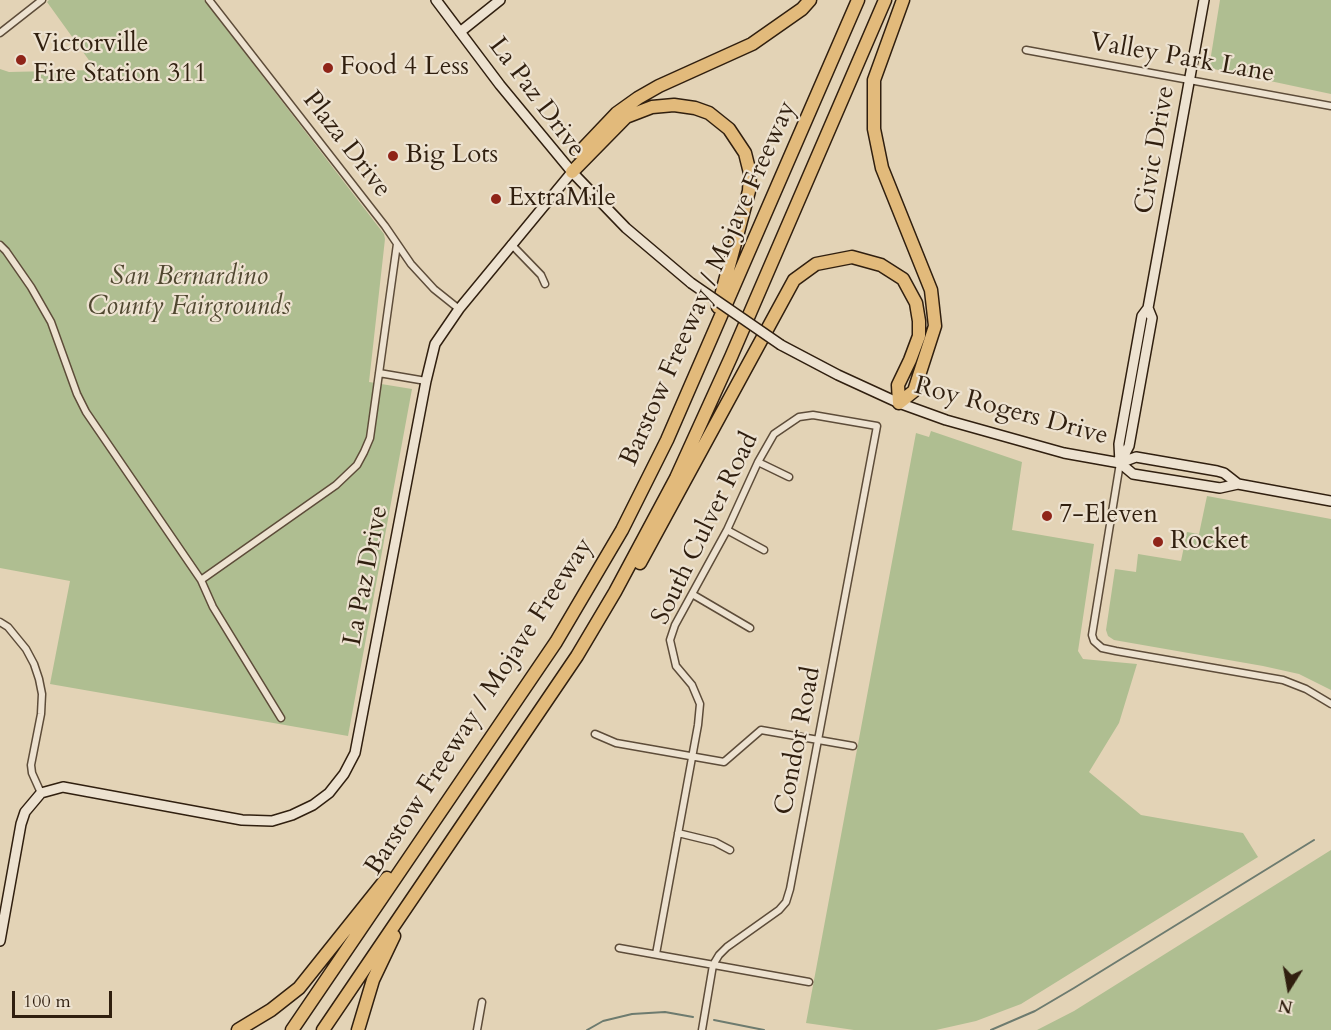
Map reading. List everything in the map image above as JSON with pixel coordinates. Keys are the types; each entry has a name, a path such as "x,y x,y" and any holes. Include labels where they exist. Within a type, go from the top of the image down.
{"highway":[{"path":"572,172 579,153 617,112 659,86 752,44 802,9 810,0"},
{"name":"Barstow Freeway / Mojave Freeway","path":"292,1030 556,642 622,530 667,440 858,0"},
{"name":"Barstow Freeway / Mojave Freeway","path":"323,1030 578,656 615,592 676,478 731,357 885,0"},
{"path":"899,403 914,392 935,326 931,290 904,228 882,168 874,129 874,80 903,0"},
{"path":"572,172 626,117 652,107 674,105 696,108 710,113 729,129 745,153 750,173 749,191 708,347"},
{"path":"615,592 639,565 794,280 816,264 852,257 881,265 903,279 916,303 919,336 898,385 899,403"},
{"path":"238,1030 271,1010 299,988 451,796"},
{"path":"358,1030 373,980 412,899"}],"street":[{"path":"0,33 42,0"},
{"name":"Plaza Drive","path":"209,0 419,274 459,309"},
{"name":"La Paz Drive","path":"41,793 63,788 257,822 272,821 313,805 329,793 344,774 355,753 435,344 459,309 572,172 500,86 436,0"},
{"path":"460,32 501,0"},
{"name":"Civic Drive","path":"1204,0 1148,308 1152,318 1133,426 1129,446 1120,463 1092,635 1094,641 1102,648 1283,680 1306,689 1331,704"},
{"name":"Valley Park Lane","path":"1026,50 1331,106"},
{"name":"Roy Rogers Drive","path":"572,172 626,228 691,283 781,345 899,403 946,420 1064,453 1120,463 1133,474 1220,488 1238,484 1331,501"},
{"path":"201,580 336,485 357,465 370,438 397,243"},
{"path":"511,244 541,275 545,284"},
{"path":"0,245 31,287 51,322 76,394 86,412 201,580 213,607 281,718"},
{"path":"379,373 426,381"},
{"name":"South Culver Road","path":"656,954 700,704 692,685 676,666 670,640 675,625 727,530 758,462 774,434 799,417 813,415 877,426"},
{"name":"Condor Road","path":"713,965 727,947 771,916 786,902 790,889 877,426"},
{"name":"Roy Rogers Drive","path":"1120,463 1136,457 1217,471 1224,473 1238,484"},
{"path":"758,462 789,477"},
{"path":"727,530 764,550"},
{"path":"692,594 750,628"},
{"path":"0,622 12,631 26,649 34,664 42,694 41,714 31,765 41,793 25,812 21,824 0,941"},
{"path":"595,734 616,743 724,762 761,730 853,746"},
{"path":"678,833 715,842 730,850"},
{"path":"619,948 809,982"},
{"path":"702,1030 713,965"},
{"path":"477,1030 482,1002"}],"green space":[{"name":"San Bernardino County Fairgrounds","path":"49,0 204,0 384,234 369,382 412,389 348,736 50,684 70,581 0,568 0,69 9,72 96,70 47,2"},
{"path":"1220,0 1331,0 1331,94 1209,68"},
{"path":"931,431 1022,462 1012,530 1094,544 1078,651 1083,659 1137,664 1119,723 1089,772 1141,815 1243,833 1258,857 1021,1004 976,1021 936,1030 854,1030 806,1023 916,433 929,437"},
{"path":"1207,496 1331,519 1331,690 1299,674 1114,640 1108,636 1106,630 1115,569 1136,572 1138,554 1181,561 1187,532 1199,534"},
{"path":"1331,850 1331,1030 1037,1030 1074,1011"}],"waterway":[{"path":"991,1030 1035,1011 1314,840"},
{"path":"587,1030 603,1021 632,1014 665,1012 693,1017"},
{"path":"714,1020 764,1030"}],"place":[{"name":"Victorville Fire Station 311","path":"21,60"},
{"name":"Food 4 Less","path":"328,68"},
{"name":"Big Lots","path":"393,156"},
{"name":"ExtraMile","path":"496,199"},
{"name":"7-Eleven","path":"1047,516"},
{"name":"Rocket","path":"1158,542"}]}
